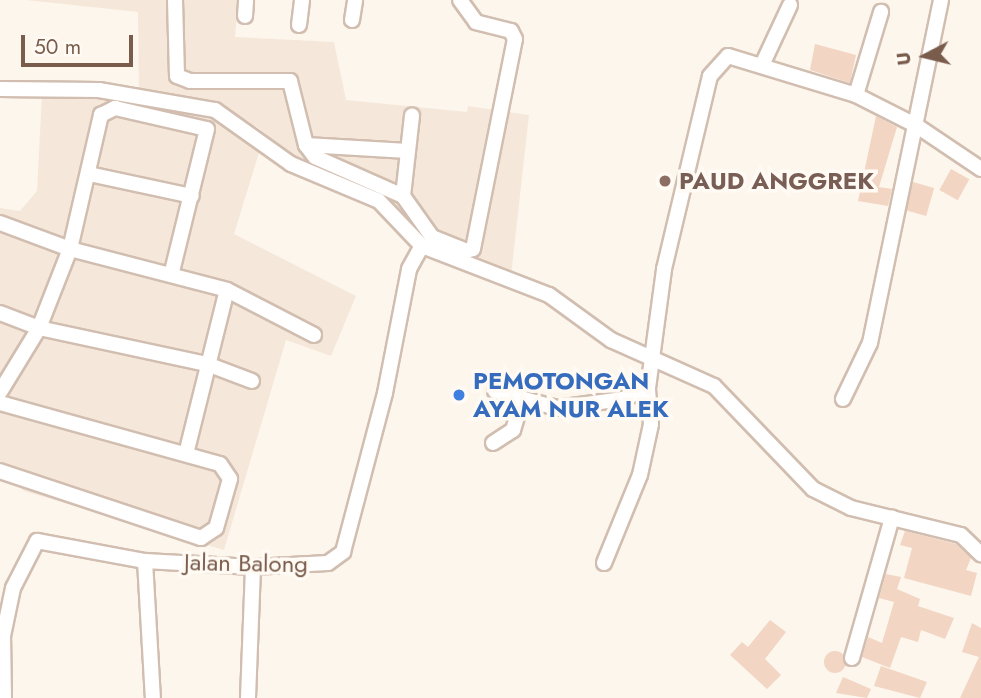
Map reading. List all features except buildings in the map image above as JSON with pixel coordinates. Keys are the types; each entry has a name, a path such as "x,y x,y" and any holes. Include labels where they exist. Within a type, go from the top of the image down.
{"street":[{"path":"175,0 177,76 190,81 290,81 306,145 316,157 403,196 432,237 473,249 515,39 511,31 476,22 460,0"},
{"path":"245,16 246,0"},
{"path":"299,25 302,0"},
{"path":"352,20 355,0"},
{"path":"843,399 870,343 941,0"},
{"path":"763,63 790,5"},
{"path":"856,95 881,12"},
{"path":"604,563 640,475 651,424 649,353 710,76 728,56 763,63 856,95 917,126 981,169"},
{"path":"0,89 99,90 198,104 231,120 291,164 379,201 422,246 549,295 611,340 649,353 714,386 813,489 851,508 961,535 981,554"},
{"path":"0,392 39,328 70,249 101,115 126,108 206,129 172,271"},
{"path":"403,196 412,116"},
{"path":"306,145 408,151"},
{"path":"89,174 192,196"},
{"path":"0,223 70,249 172,271 227,290 314,335"},
{"name":"Jalan Balong","path":"4,698 3,636 7,587 37,541 145,561 253,568 328,563 343,552 385,393 409,269 422,246"},
{"path":"186,454 227,290"},
{"path":"0,313 39,328 207,364 252,381"},
{"path":"495,391 522,401 557,408 623,399 648,388"},
{"path":"493,443 513,430 522,401"},
{"path":"0,402 220,464 229,479 216,528 201,538 0,471"},
{"path":"852,658 892,518"},
{"path":"145,561 153,698"},
{"path":"248,698 253,568"}],"shaded area":[{"path":"26,0 238,0 235,37 334,42 346,100 467,112 468,106 529,115 511,276 429,246 404,210 365,183 297,160 255,125 262,143 234,234 356,296 331,356 286,340 224,550 24,491 0,471 0,208 20,211 37,191 42,94 139,93 138,12"}],"place":[{"name":"PAUD ANGGREK","path":"665,181"},
{"name":"PEMOTONGAN AYAM NUR ALEK","path":"459,395"}]}
